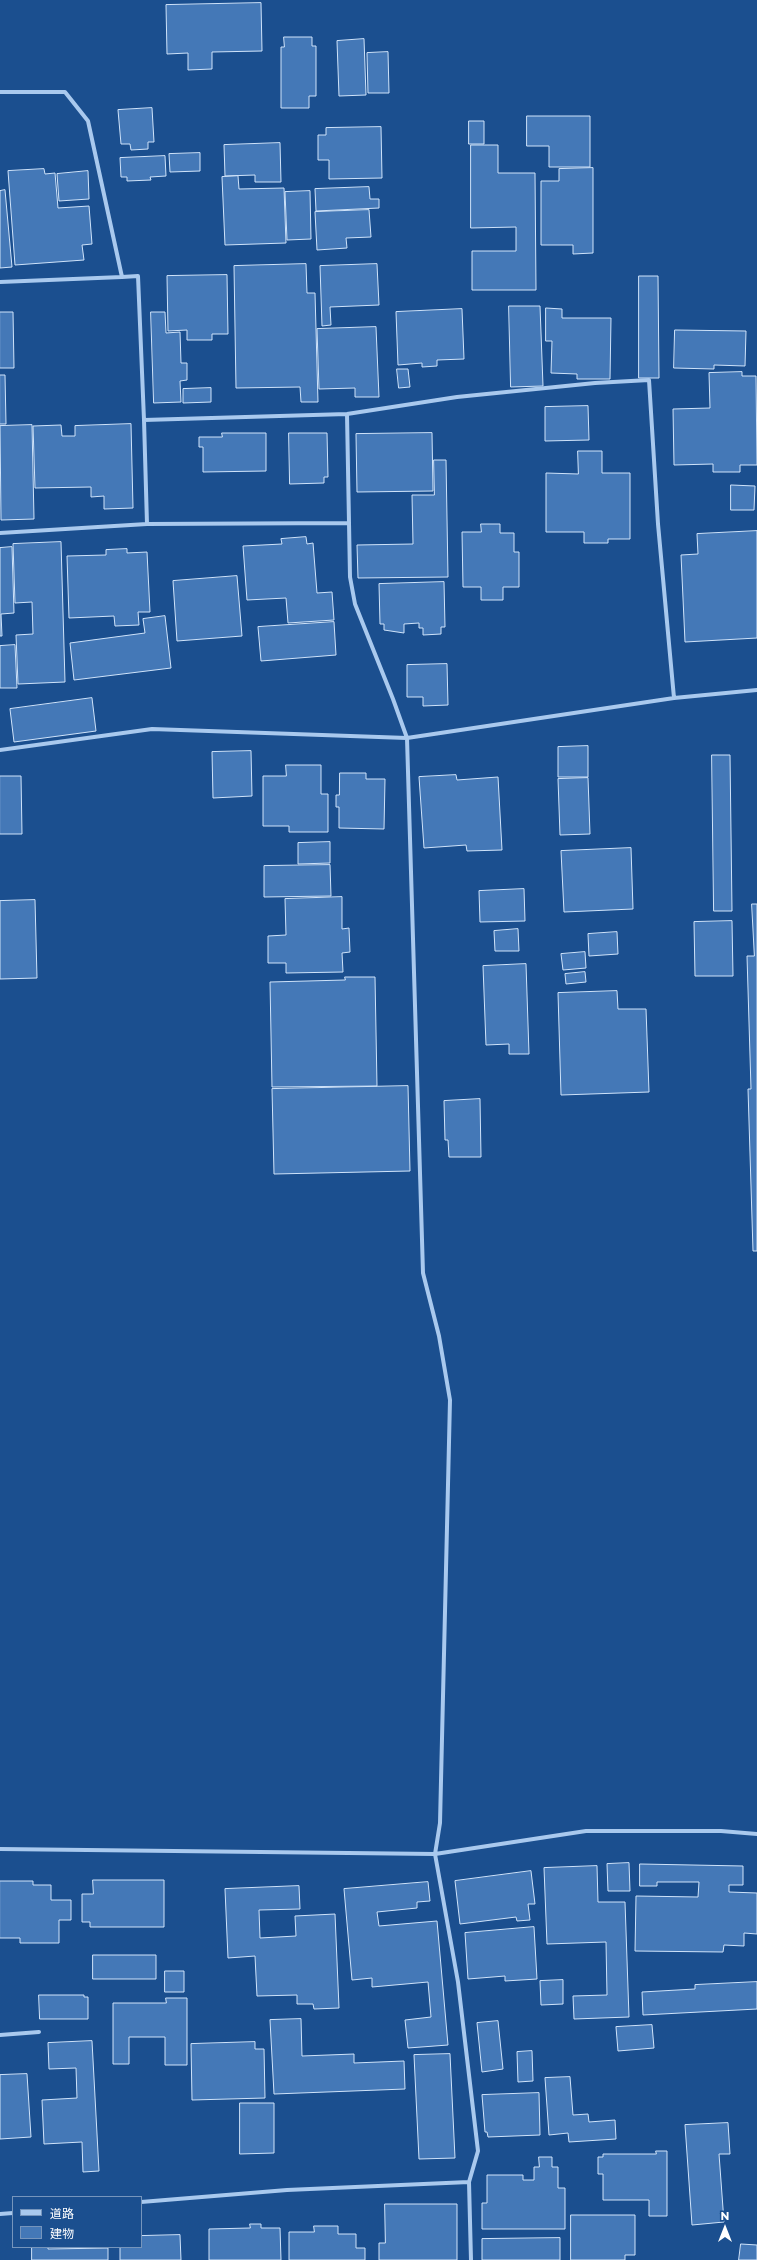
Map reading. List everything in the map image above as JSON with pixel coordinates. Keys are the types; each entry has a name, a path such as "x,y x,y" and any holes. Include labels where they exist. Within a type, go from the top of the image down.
{"street":[{"path":"0,92 65,92 88,121 122,277"},
{"path":"0,282 138,276 147,524"},
{"path":"144,420 347,414 457,396 595,383 649,380 658,524 674,698"},
{"path":"347,414 350,576 355,604 407,738 423,1273 439,1336 450,1400 440,1822 435,1854 458,1982 478,2151 469,2182 471,2260"},
{"path":"0,533 147,524 349,523"},
{"path":"0,750 152,729 407,738 674,698 757,690"},
{"path":"0,1849 435,1854 586,1831 721,1831 757,1834"},
{"path":"0,2035 39,2032"},
{"path":"142,2202 287,2190 469,2182"},
{"path":"0,2214 12,2213"}],"building":[{"path":"261,3 262,51 212,52 212,69 188,70 188,53 167,54 166,5"},
{"path":"284,37 312,37 312,46 316,46 316,96 309,96 309,108 281,108 281,47 284,47"},
{"path":"364,39 366,95 339,96 337,41"},
{"path":"388,52 389,93 368,93 367,53"},
{"path":"152,108 154,142 148,142 148,149 131,150 130,144 121,144 118,110"},
{"path":"527,116 590,116 590,167 549,167 549,146 527,146"},
{"path":"469,121 484,121 484,144 469,144"},
{"path":"381,127 382,178 329,179 329,160 318,160 318,135 326,135 326,128"},
{"path":"280,143 281,182 255,182 255,175 225,176 224,145"},
{"path":"471,145 498,145 498,173 535,173 536,290 472,290 472,251 516,251 516,227 471,228"},
{"path":"200,153 200,171 170,172 169,154"},
{"path":"165,156 166,176 150,177 151,180 127,181 127,177 121,177 120,158"},
{"path":"593,168 593,253 573,254 573,245 541,245 541,181 559,181 559,169"},
{"path":"44,169 45,174 55,173 58,208 89,206 92,244 82,245 84,260 15,265 8,171"},
{"path":"88,171 89,199 59,201 57,174"},
{"path":"238,176 239,189 284,188 286,243 225,245 222,177"},
{"path":"369,187 370,199 379,199 379,208 316,211 315,189"},
{"path":"5,190 12,267 0,268 0,191"},
{"path":"310,191 311,239 287,240 285,192"},
{"path":"369,210 371,237 346,238 347,248 317,250 315,212"},
{"path":"306,264 307,293 315,293 318,402 301,402 300,387 236,388 234,266"},
{"path":"377,264 379,305 330,307 331,325 322,326 320,266"},
{"path":"227,275 228,334 212,334 212,340 187,340 187,330 168,331 167,276"},
{"path":"639,276 658,276 659,378 639,378"},
{"path":"509,306 540,306 543,386 511,387"},
{"path":"546,308 562,309 562,318 611,318 610,379 577,379 577,374 551,373 552,341 546,341"},
{"path":"462,309 464,359 437,360 437,366 422,367 422,363 398,365 396,312"},
{"path":"0,312 13,312 14,368 0,368"},
{"path":"151,312 165,312 166,333 180,332 181,363 187,363 187,380 180,381 181,402 154,403"},
{"path":"376,327 379,397 355,397 355,388 319,389 317,329"},
{"path":"675,330 746,331 745,366 714,365 714,369 674,368"},
{"path":"397,369 408,369 410,387 399,388"},
{"path":"742,372 742,376 756,376 757,465 740,465 740,472 713,472 713,464 674,465 673,409 710,408 709,373"},
{"path":"0,375 5,375 6,424 0,424"},
{"path":"211,388 211,402 183,403 183,389"},
{"path":"588,406 589,440 545,441 545,407"},
{"path":"131,424 133,508 104,509 104,496 91,497 91,487 35,488 33,426 61,425 62,436 75,436 75,426"},
{"path":"32,425 34,519 1,520 0,426"},
{"path":"222,433 266,433 266,471 203,472 203,447 199,447 199,437 222,437"},
{"path":"289,433 327,433 328,477 324,477 324,483 290,484"},
{"path":"432,433 433,491 357,492 356,434"},
{"path":"578,451 602,451 602,473 630,473 630,539 608,539 608,543 584,543 584,532 546,532 546,473 578,474"},
{"path":"434,460 446,460 448,577 358,578 357,545 413,544 412,495 434,495"},
{"path":"731,485 755,486 754,510 731,510"},
{"path":"481,524 500,524 500,533 514,533 514,552 519,552 519,587 503,587 503,600 481,600 481,587 463,587 462,532 481,532"},
{"path":"757,531 757,638 685,642 681,555 698,554 697,534"},
{"path":"306,537 307,544 313,543 317,593 332,592 334,620 288,623 286,598 247,600 243,546 282,544 281,539"},
{"path":"61,542 65,682 18,684 16,635 33,634 32,602 15,603 13,544"},
{"path":"12,547 14,613 1,614 2,636 0,636 0,548"},
{"path":"127,549 127,553 147,552 150,612 138,612 139,625 115,626 114,616 69,618 67,556 106,555 106,550"},
{"path":"237,576 242,636 177,641 173,581"},
{"path":"444,582 445,627 441,627 441,634 423,635 423,628 419,628 419,623 404,624 404,633 384,630 384,624 380,624 379,584"},
{"path":"165,616 171,668 74,680 70,643 145,633 143,619"},
{"path":"334,622 336,655 261,661 258,627"},
{"path":"15,645 17,688 0,688 0,646"},
{"path":"447,664 448,705 423,706 423,697 407,697 407,665"},
{"path":"92,698 96,731 14,742 10,709"},
{"path":"588,746 588,777 558,777 558,747"},
{"path":"251,751 252,796 213,798 212,752"},
{"path":"712,755 730,755 732,911 714,911"},
{"path":"286,765 321,765 321,794 328,794 328,832 289,832 289,826 263,826 263,776 286,776"},
{"path":"340,773 366,773 366,779 385,779 384,829 339,828 339,807 336,807 336,795 339,795"},
{"path":"456,775 457,780 498,777 502,850 467,851 466,845 424,848 419,777"},
{"path":"0,776 21,776 22,834 0,834"},
{"path":"588,778 590,834 560,835 558,779"},
{"path":"330,842 330,863 298,864 298,843"},
{"path":"631,848 633,909 564,912 561,851"},
{"path":"330,865 331,896 264,897 264,866"},
{"path":"524,889 525,921 480,922 479,891"},
{"path":"342,897 342,929 349,928 350,952 342,953 343,972 286,973 286,963 268,963 268,936 286,935 285,899"},
{"path":"35,900 37,978 0,979 0,901"},
{"path":"752,904 757,904 757,1251 753,1251 748,1089 751,1089 747,956 754,956"},
{"path":"732,921 733,976 695,976 694,922"},
{"path":"518,929 519,951 495,951 494,931"},
{"path":"617,932 618,954 589,956 588,934"},
{"path":"585,952 586,968 563,970 561,954"},
{"path":"526,964 529,1054 509,1054 509,1044 486,1045 483,966"},
{"path":"585,972 586,982 566,984 565,974"},
{"path":"345,977 375,977 377,1086 272,1087 270,982 345,980"},
{"path":"617,991 618,1009 646,1009 649,1092 561,1095 558,993"},
{"path":"408,1086 410,1171 274,1174 272,1089"},
{"path":"480,1099 481,1157 449,1157 448,1140 445,1140 444,1101"},
{"path":"629,1863 630,1891 608,1891 607,1864"},
{"path":"640,1864 743,1866 743,1885 729,1885 729,1892 757,1893 757,1934 744,1933 744,1946 724,1945 723,1952 635,1951 636,1896 698,1897 699,1882 657,1882 657,1886 640,1886"},
{"path":"597,1866 598,1902 625,1902 629,2017 574,2019 573,1996 607,1995 606,1942 547,1944 544,1868"},
{"path":"531,1871 535,1904 528,1904 530,1920 517,1921 516,1917 460,1924 455,1881"},
{"path":"93,1880 164,1880 164,1927 90,1927 90,1922 82,1922 82,1894 93,1894"},
{"path":"0,1881 33,1881 33,1885 51,1885 51,1900 71,1900 71,1920 59,1920 59,1943 20,1943 20,1938 0,1938"},
{"path":"428,1882 430,1901 417,1902 417,1908 377,1912 379,1926 437,1921 448,2045 408,2048 405,2020 431,2017 428,1982 372,1987 372,1978 352,1980 344,1889"},
{"path":"299,1886 300,1909 259,1910 260,1938 296,1936 295,1916 335,1914 339,2008 314,2009 313,2004 297,2004 297,1995 257,1996 255,1956 228,1958 225,1889"},
{"path":"534,1927 537,1979 505,1981 505,1976 468,1979 465,1933"},
{"path":"93,1955 156,1955 156,1979 93,1979"},
{"path":"165,1971 184,1971 184,1992 165,1992"},
{"path":"563,1980 563,2004 541,2005 540,1981"},
{"path":"757,1982 757,2009 643,2015 642,1992 695,1989 695,1985"},
{"path":"39,1995 84,1995 84,1997 88,1997 88,2019 40,2019"},
{"path":"166,1998 187,1998 187,2065 165,2065 165,2037 129,2037 129,2064 113,2064 113,2003 166,2003"},
{"path":"301,2019 302,2056 354,2054 354,2063 404,2061 405,2089 274,2094 270,2020"},
{"path":"498,2021 503,2069 482,2072 477,2023"},
{"path":"652,2025 654,2048 618,2051 616,2027"},
{"path":"92,2041 99,2171 83,2172 82,2142 44,2144 42,2100 77,2098 76,2068 49,2069 48,2043"},
{"path":"255,2042 255,2049 264,2049 265,2098 192,2100 191,2044"},
{"path":"532,2051 533,2081 518,2082 517,2052"},
{"path":"450,2054 455,2158 419,2159 414,2055"},
{"path":"27,2074 31,2137 0,2139 0,2075"},
{"path":"570,2077 573,2115 588,2114 589,2122 615,2120 616,2139 569,2142 568,2133 549,2135 545,2078"},
{"path":"539,2093 540,2135 488,2137 487,2132 485,2132 482,2095"},
{"path":"240,2103 274,2103 274,2153 240,2154"},
{"path":"728,2123 730,2154 719,2154 724,2222 692,2225 685,2125"},
{"path":"656,2151 667,2151 667,2216 649,2216 649,2200 603,2200 603,2174 598,2174 598,2157 603,2157 603,2154 656,2154"},
{"path":"539,2157 552,2157 552,2167 558,2167 558,2188 565,2188 565,2229 482,2229 482,2203 487,2203 487,2175 523,2175 523,2180 534,2180 534,2167 539,2167"},
{"path":"385,2204 457,2204 457,2260 379,2260 379,2243 385,2243"},
{"path":"571,2215 635,2215 635,2255 625,2255 625,2260 571,2260"},
{"path":"250,2224 261,2224 261,2228 280,2228 281,2260 209,2260 209,2229 250,2228"},
{"path":"314,2226 338,2226 338,2234 356,2234 356,2248 365,2248 365,2260 289,2260 289,2232 314,2232"},
{"path":"180,2235 181,2260 120,2260 120,2248 142,2248 142,2236"},
{"path":"560,2238 560,2260 482,2260 482,2239"},
{"path":"741,2244 757,2245 757,2260 739,2260"},
{"path":"32,2248 108,2248 108,2260 32,2260"}]}
